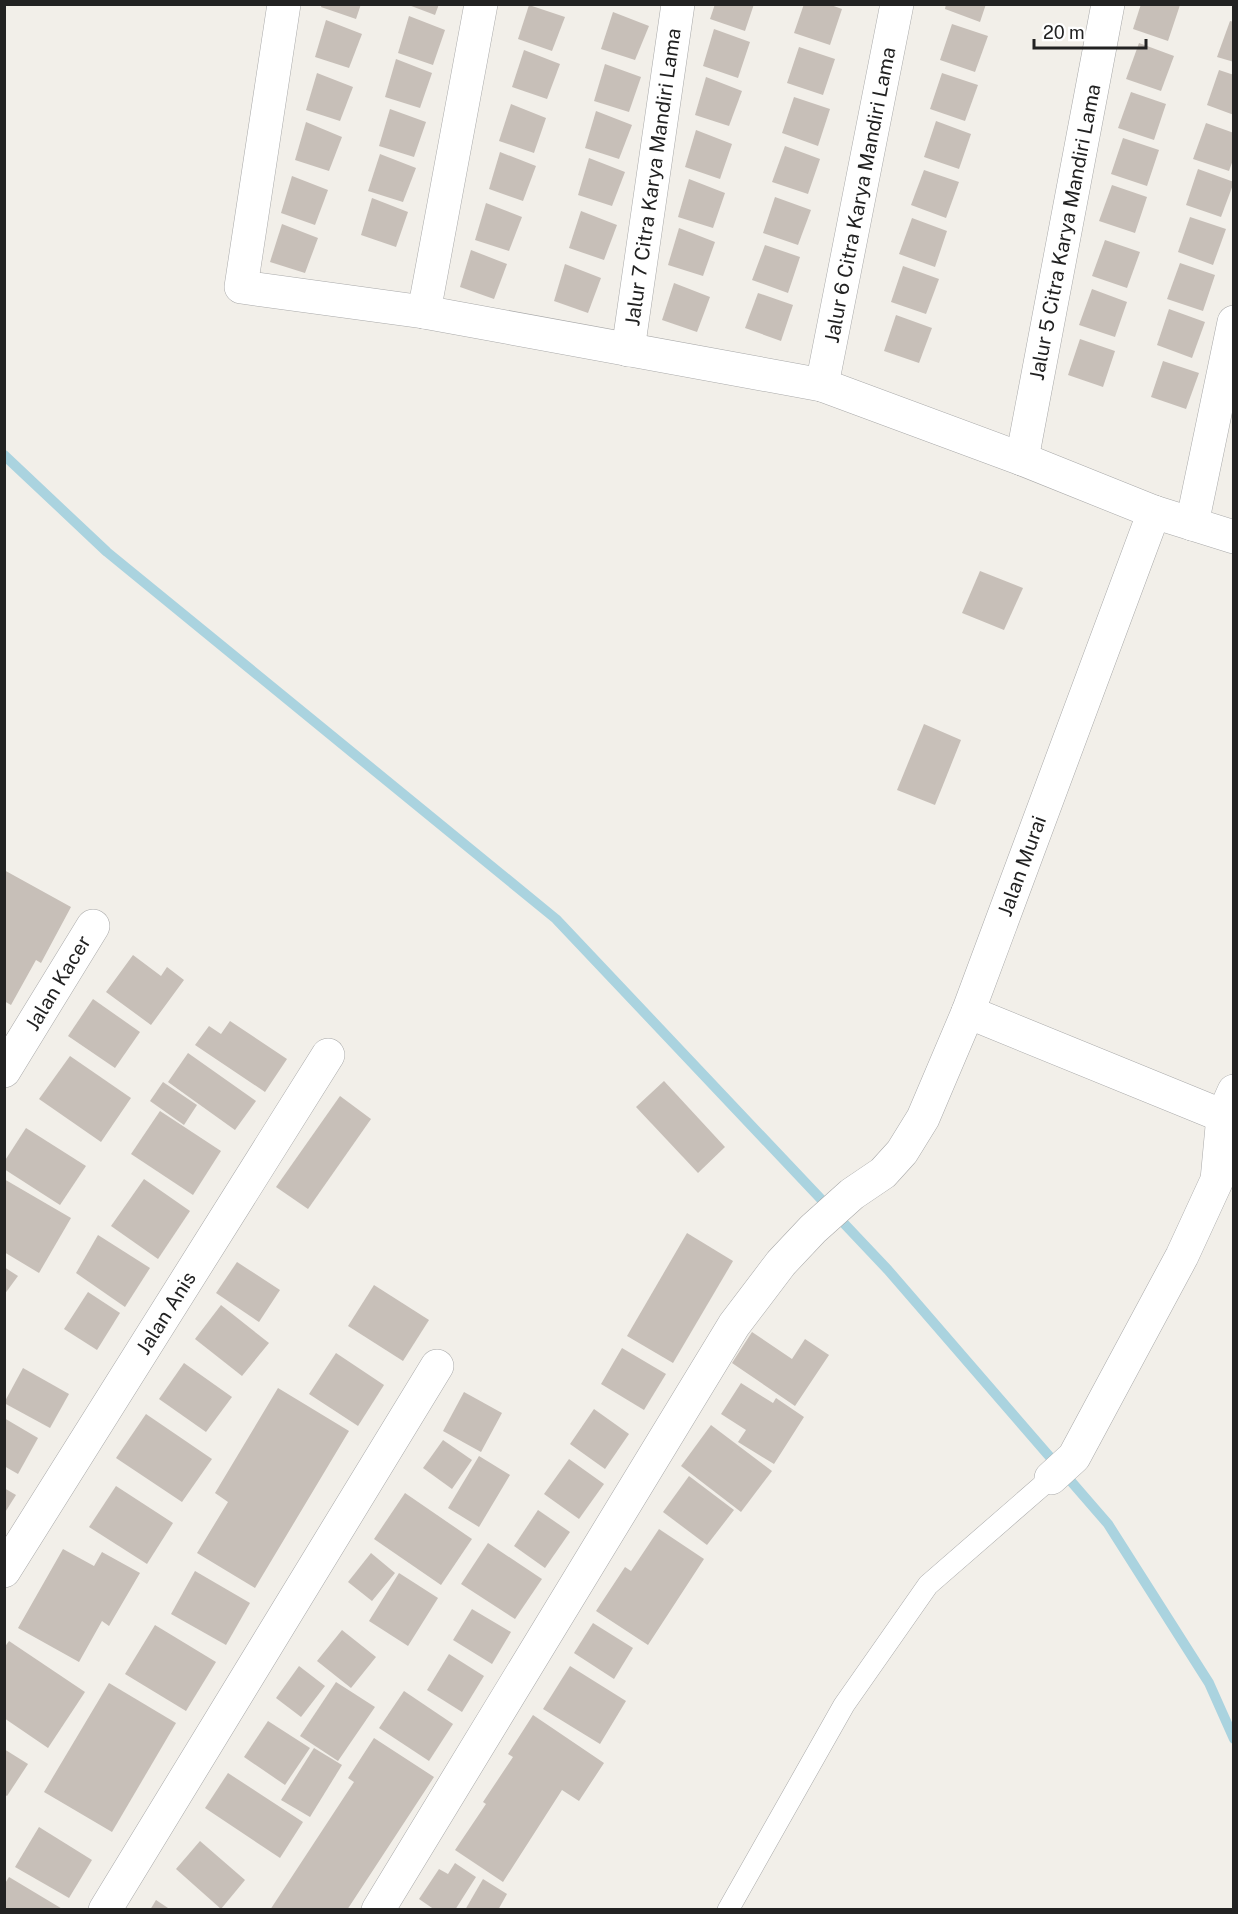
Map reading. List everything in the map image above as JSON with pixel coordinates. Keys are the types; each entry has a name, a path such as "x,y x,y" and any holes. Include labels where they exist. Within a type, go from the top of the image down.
{"street":[{"path":"284,4 241,287 424,312 822,384 1022,459 1154,512 1233,537"},
{"path":"424,312 481,4"},
{"name":"Jalur 7 Citra Karya Mandiri Lama","path":"628,350 678,4"},
{"name":"Jalur 6 Citra Karya Mandiri Lama","path":"822,384 897,4"},
{"name":"Jalur 5 Citra Karya Mandiri Lama","path":"1022,459 1108,4"},
{"path":"1192,524 1233,322"},
{"name":"Jalan Murai","path":"378,1910 734,1325 781,1263 813,1229 852,1194 883,1173 903,1152 923,1118 968,1012 1154,512"},
{"name":"Jalan Kacer","path":"4,1071 93,926"},
{"path":"968,1012 1228,1104 1217,1180 1182,1256 1062,1468"},
{"name":"Jalan Anis","path":"4,1571 328,1055"},
{"path":"105,1910 437,1366"}],"lane":[{"path":"728,1910 844,1705 928,1585 1062,1468"}],"building":[{"path":"322,4 361,4 356,19 321,7"},
{"path":"406,4 439,4 435,15"},
{"path":"715,4 754,4 745,31 710,19"},
{"path":"804,4 828,4 842,9 830,45 794,33"},
{"path":"946,4 986,4 980,22 945,9"},
{"path":"1141,4 1180,5 1168,41 1133,29"},
{"path":"529,5 565,17 552,51 518,39"},
{"path":"613,12 649,26 635,60 601,49"},
{"path":"409,16 445,30 433,65 398,53"},
{"path":"326,20 362,34 349,68 315,57"},
{"path":"1230,21 1234,22 1234,62 1217,57"},
{"path":"952,24 988,36 975,72 940,60"},
{"path":"714,29 750,42 738,78 703,66"},
{"path":"1139,43 1174,56 1161,91 1126,79"},
{"path":"799,47 835,59 823,95 787,83"},
{"path":"524,50 560,64 547,99 512,87"},
{"path":"396,59 432,73 420,108 385,97"},
{"path":"605,64 641,77 629,112 594,101"},
{"path":"1219,70 1234,75 1234,115 1207,105"},
{"path":"317,73 353,87 340,121 306,110"},
{"path":"942,73 978,85 965,121 930,109"},
{"path":"706,77 742,91 729,126 695,115"},
{"path":"1131,92 1166,104 1154,140 1118,128"},
{"path":"794,97 830,109 818,146 782,133"},
{"path":"511,104 546,118 534,153 499,141"},
{"path":"390,109 426,122 414,157 379,146"},
{"path":"596,111 632,125 619,159 585,148"},
{"path":"936,121 971,134 959,169 924,157"},
{"path":"306,122 342,137 329,171 295,160"},
{"path":"1206,123 1234,133 1234,157 1229,171 1193,159"},
{"path":"696,130 732,144 720,179 685,167"},
{"path":"1123,138 1159,150 1147,186 1111,174"},
{"path":"785,146 820,159 808,194 772,182"},
{"path":"500,152 536,166 523,201 489,189"},
{"path":"380,154 416,168 403,202 368,191"},
{"path":"589,158 625,172 612,206 578,195"},
{"path":"1198,169 1234,182 1221,217 1186,205"},
{"path":"924,170 959,182 946,218 911,205"},
{"path":"292,176 328,190 315,225 281,213"},
{"path":"689,179 725,193 713,228 678,217"},
{"path":"1112,185 1147,197 1135,233 1099,221"},
{"path":"775,197 811,210 798,245 763,233"},
{"path":"372,198 408,212 396,247 361,235"},
{"path":"486,203 522,217 509,251 475,240"},
{"path":"581,211 617,225 604,260 569,248"},
{"path":"1190,217 1226,229 1213,265 1178,252"},
{"path":"912,218 947,231 935,267 899,254"},
{"path":"282,224 318,238 305,273 270,262"},
{"path":"679,228 715,242 703,276 668,265"},
{"path":"1105,240 1140,252 1127,288 1092,276"},
{"path":"765,245 800,257 788,293 752,280"},
{"path":"471,250 507,264 494,299 460,287"},
{"path":"1180,263 1215,275 1203,311 1167,299"},
{"path":"565,264 601,278 588,313 554,301"},
{"path":"903,266 939,279 926,314 891,302"},
{"path":"674,283 710,297 697,332 662,320"},
{"path":"1092,289 1127,302 1115,337 1079,325"},
{"path":"758,293 793,305 781,341 745,328"},
{"path":"1169,309 1205,322 1192,358 1157,345"},
{"path":"896,315 932,328 919,363 884,351"},
{"path":"1080,339 1115,351 1103,387 1068,375"},
{"path":"1163,361 1199,373 1186,409 1151,397"},
{"path":"980,571 1023,588 1004,630 962,613"},
{"path":"924,724 961,740 935,805 897,790"},
{"path":"4,870 71,907 41,963 36,960 11,1005 4,1001"},
{"path":"133,955 161,976 167,967 184,980 151,1025 106,992"},
{"path":"93,999 140,1032 115,1068 68,1036"},
{"path":"230,1021 287,1059 265,1092 195,1045 209,1026 221,1034"},
{"path":"188,1053 256,1101 235,1130 168,1082"},
{"path":"70,1056 131,1098 101,1142 39,1099"},
{"path":"664,1081 725,1147 698,1173 636,1107"},
{"path":"163,1082 197,1105 184,1125 150,1101"},
{"path":"340,1096 371,1119 308,1209 276,1187"},
{"path":"160,1111 221,1151 193,1195 131,1154"},
{"path":"26,1128 86,1166 60,1205 4,1169 4,1162"},
{"path":"4,1179 71,1218 39,1273 4,1252"},
{"path":"144,1179 190,1211 158,1259 111,1226"},
{"path":"687,1233 733,1261 673,1363 627,1336"},
{"path":"98,1235 150,1268 125,1307 76,1273"},
{"path":"237,1262 280,1290 259,1322 216,1293"},
{"path":"4,1267 18,1276 4,1295"},
{"path":"374,1285 429,1320 403,1361 348,1326"},
{"path":"88,1292 120,1313 97,1350 64,1329"},
{"path":"221,1305 269,1343 242,1376 195,1339"},
{"path":"752,1332 792,1359 805,1339 829,1355 795,1406 732,1363"},
{"path":"622,1348 666,1374 644,1410 601,1384"},
{"path":"336,1353 384,1385 358,1426 309,1394"},
{"path":"184,1363 232,1397 206,1432 159,1399"},
{"path":"23,1368 69,1394 50,1428 4,1403"},
{"path":"741,1383 773,1403 776,1398 804,1417 774,1464 738,1442 746,1430 721,1414"},
{"path":"278,1388 349,1431 255,1588 197,1553 228,1502 215,1493"},
{"path":"464,1392 502,1413 481,1452 443,1431"},
{"path":"594,1409 629,1434 605,1469 570,1444"},
{"path":"146,1414 212,1459 182,1502 116,1458"},
{"path":"4,1418 38,1438 18,1474 4,1466"},
{"path":"711,1425 772,1471 741,1512 681,1466"},
{"path":"443,1440 472,1460 452,1489 423,1468"},
{"path":"479,1456 510,1475 479,1527 448,1508"},
{"path":"569,1459 604,1484 579,1519 544,1494"},
{"path":"689,1476 734,1510 707,1545 663,1512"},
{"path":"116,1486 173,1523 147,1564 89,1527"},
{"path":"4,1488 16,1495 4,1514"},
{"path":"405,1493 472,1539 441,1585 374,1539"},
{"path":"538,1510 570,1532 545,1568 514,1546"},
{"path":"659,1529 704,1559 648,1645 596,1611 625,1567 631,1571"},
{"path":"488,1543 542,1579 515,1619 461,1584"},
{"path":"63,1549 94,1566 102,1552 140,1573 109,1626 102,1621 79,1662 18,1628"},
{"path":"371,1553 395,1573 372,1601 348,1582"},
{"path":"195,1571 250,1603 226,1645 171,1614"},
{"path":"399,1573 438,1598 408,1646 369,1621"},
{"path":"472,1609 511,1632 492,1664 453,1640"},
{"path":"593,1623 633,1648 614,1679 574,1653"},
{"path":"155,1625 216,1662 186,1711 125,1674"},
{"path":"342,1630 376,1657 351,1688 317,1661"},
{"path":"9,1641 85,1692 48,1748 4,1718 4,1648"},
{"path":"449,1654 484,1676 462,1712 427,1690"},
{"path":"299,1666 325,1686 301,1717 276,1698"},
{"path":"570,1666 626,1701 600,1744 543,1709"},
{"path":"336,1682 375,1707 338,1761 300,1736"},
{"path":"109,1683 176,1723 112,1832 44,1792"},
{"path":"404,1691 453,1724 429,1761 379,1728"},
{"path":"533,1715 604,1763 579,1801 562,1790 503,1882 455,1850 486,1804 483,1802 513,1757 508,1754"},
{"path":"268,1721 310,1748 285,1785 244,1757"},
{"path":"374,1738 434,1777 347,1910 270,1910 354,1782 348,1778"},
{"path":"314,1748 342,1765 310,1817 281,1800"},
{"path":"4,1749 28,1764 7,1796 4,1794"},
{"path":"228,1773 303,1822 280,1858 205,1808"},
{"path":"39,1827 92,1860 69,1898 15,1867"},
{"path":"200,1841 245,1880 221,1909 176,1869"},
{"path":"455,1863 476,1877 455,1910 435,1910 419,1899 439,1869 448,1874"},
{"path":"9,1877 64,1910 4,1910 4,1885"},
{"path":"483,1879 507,1894 498,1910 465,1910"},
{"path":"156,1900 171,1910 150,1910"}],"waterway":[{"path":"4,455 107,552 556,919 888,1270 1108,1524 1209,1683 1234,1739"}]}
